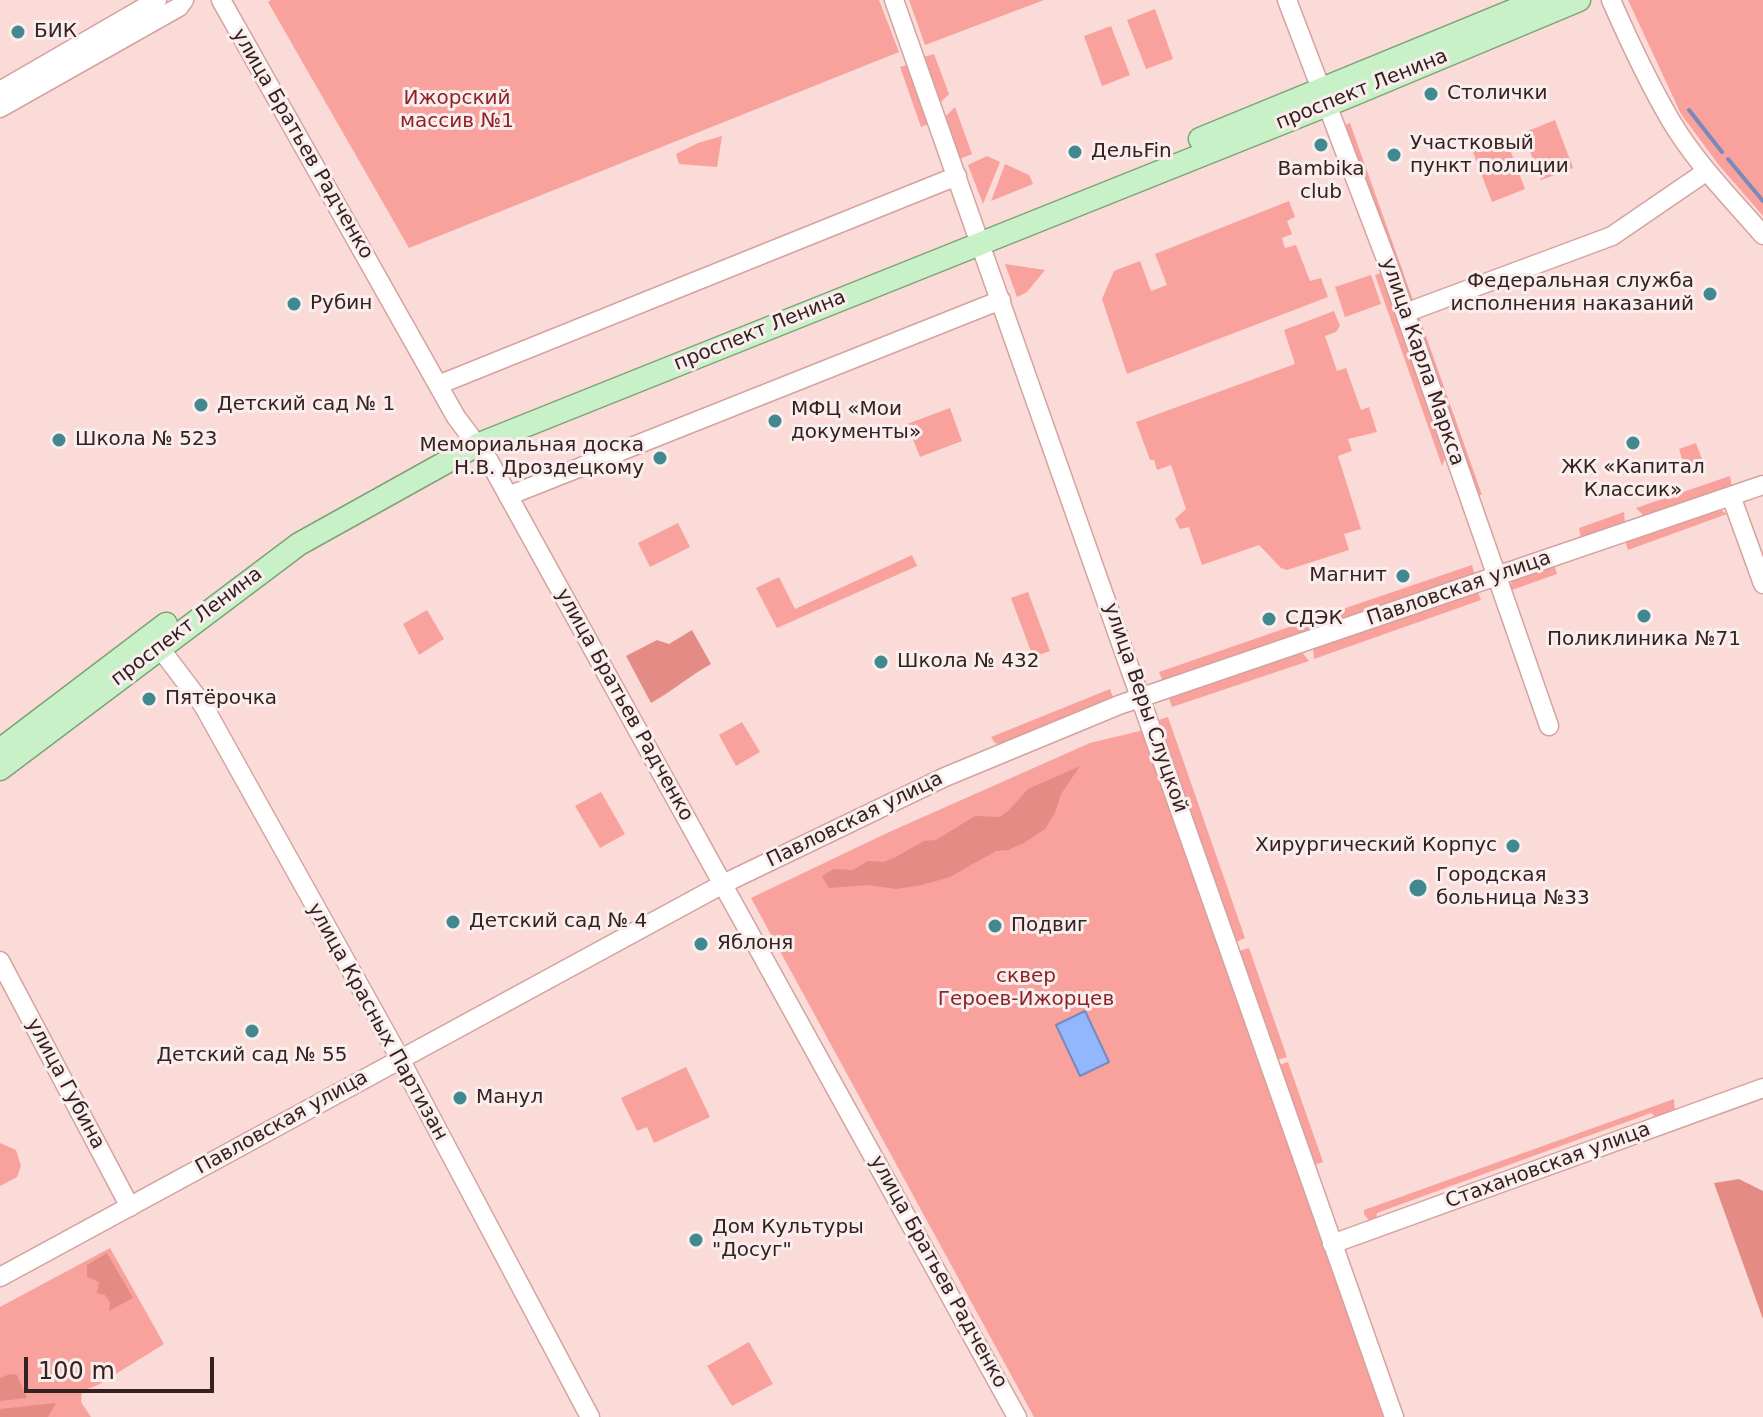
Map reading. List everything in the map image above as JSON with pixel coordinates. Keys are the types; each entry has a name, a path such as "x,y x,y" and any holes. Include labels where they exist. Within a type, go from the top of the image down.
{"main road":[{"name":"проспект Ленина","path":"1326,97 1539,0"},
{"name":"проспект Ленина","path":"0,750 320,530 473,440 1326,97 1579,0"},
{"name":"проспект Ленина","path":"0,769 156,642"}],"street":[{"path":"0,91 157,0"},
{"path":"0,108 179,7 184,0"},
{"name":"улица Братьев Радченко","path":"221,0 438,385 489,461 1017,1417"},
{"name":"улица Веры Слуцкой","path":"894,0 1394,1417"},
{"name":"улица Карла Маркса","path":"1287,0 1405,313 1549,726"},
{"path":"1611,0 1671,121 1707,171 1763,235"},
{"path":"1405,313 1612,236 1707,171"},
{"path":"438,385 957,176"},
{"path":"508,496 1001,300"},
{"name":"Павловская улица","path":"0,1277 723,884 945,777 1141,697 1763,485"},
{"path":"1731,496 1763,584"},
{"name":"улица Красных Партизан","path":"156,642 203,705 399,1060 590,1417"},
{"name":"улица Губина","path":"0,961 130,1207"},
{"name":"Стахановская улица","path":"1332,1244 1763,1088"}],"green space":[{"name":"Ижорский массив №1","path":"879,0 899,52 409,248 268,2"},
{"path":"909,0 1044,0 925,45"},
{"path":"1628,0 1763,0 1763,216 1718,164 1681,114"},
{"path":"1155,9 1173,59 1146,69 1127,20"},
{"path":"1111,26 1130,75 1102,86 1084,36"},
{"path":"934,54 949,94 940,103 924,57"},
{"path":"907,65 928,124 921,127 900,67"},
{"path":"955,107 972,154 960,159 945,117"},
{"path":"1555,120 1573,168 1541,180 1523,133"},
{"path":"1350,123 1414,303 1410,304 1345,125"},
{"path":"722,136 717,167 679,164 676,154"},
{"path":"1506,139 1525,189 1492,202 1473,152"},
{"path":"987,156 1000,162 983,204 968,165"},
{"path":"1005,164 1029,175 1033,184 991,201"},
{"path":"1289,201 1295,217 1287,221 1292,234 1282,238 1285,248 1296,245 1310,281 1321,278 1328,297 1127,374 1102,299 1114,271 1140,261 1151,291 1167,285 1155,254"},
{"path":"1005,264 1045,270 1027,292 1017,297"},
{"path":"1383,272 1447,454 1442,466 1375,275"},
{"path":"1371,275 1381,304 1345,317 1335,287"},
{"path":"1334,311 1340,326 1336,332 1325,336 1337,371 1346,368 1361,410 1369,407 1377,432 1348,439 1352,451 1338,456 1361,529 1344,534 1349,550 1287,570 1281,568 1259,545 1202,565 1189,527 1180,529 1175,519 1186,509 1171,465 1157,470 1154,460 1150,460 1136,422 1295,364 1284,330"},
{"path":"1419,316 1482,495 1477,494 1415,318"},
{"path":"950,408 962,441 920,457 907,424"},
{"path":"1696,443 1704,465 1686,471 1679,449"},
{"path":"1730,476 1732,487 1645,517 1636,508"},
{"path":"1713,510 1727,514 1628,550 1625,540"},
{"path":"1624,512 1625,524 1581,539 1579,528"},
{"path":"678,523 690,547 650,567 638,543"},
{"path":"912,555 917,566 777,628 756,588 779,577 795,609"},
{"path":"1554,564 1557,574 1509,591 1512,580"},
{"path":"1472,565 1475,576 1330,624 1325,615"},
{"path":"1477,590 1481,600 1314,659 1313,647"},
{"path":"1028,592 1050,651 1033,657 1011,598"},
{"path":"427,610 444,639 419,655 403,624"},
{"path":"1318,617 1318,629 1163,682 1159,672"},
{"path":"1301,651 1309,661 1172,707 1168,696"},
{"path":"1110,689 1114,700 1002,745 995,743 991,737"},
{"path":"1168,717 1245,938 1236,942 1159,720"},
{"path":"742,722 760,752 736,766 719,735"},
{"name":"сквер Героев-Ижорцев","path":"1144,730 1384,1417 1034,1417 751,898 887,833 1090,743"},
{"path":"601,792 625,834 600,848 575,806"},
{"path":"1249,948 1287,1057 1277,1060 1239,951"},
{"path":"1288,1062 1323,1162 1314,1165 1279,1065"},
{"path":"686,1067 710,1117 654,1143 647,1127 637,1131 621,1098"},
{"path":"1674,1099 1675,1112 1658,1119 1651,1113 1377,1213 1376,1220 1370,1222 1364,1214 1364,1210"},
{"path":"0,1143 16,1150 21,1166 17,1177 0,1186"},
{"path":"110,1248 164,1344 98,1385 82,1391 81,1402 91,1417 0,1417 0,1307"},
{"path":"749,1342 773,1384 732,1406 707,1366"}],"shaded area":[{"path":"692,630 711,664 651,703 626,656 657,640 669,644"},
{"path":"1080,766 1061,794 1055,813 1045,829 1024,843 996,851 950,877 896,889 868,885 829,888 822,876 834,869 853,870 868,861 884,862 924,841 936,840 975,816 1000,817 1028,789"},
{"path":"1739,1179 1763,1191 1763,1319 1714,1183"},
{"path":"107,1253 133,1298 109,1311 110,1302 105,1295 97,1293 99,1282 87,1277 87,1265"},
{"path":"17,1375 27,1398 0,1401 0,1378"},
{"path":"56,1403 48,1417 0,1417 0,1409"}],"water":[{"path":"1085,1011 1109,1062 1080,1076 1056,1025"}],"waterway":[{"path":"1689,110 1722,152"},
{"path":"1728,159 1763,201"}],"place":[{"name":"БИК","path":"18,32"},
{"name":"Столички","path":"1431,94"},
{"name":"Bambika club","path":"1321,145"},
{"name":"ДельFin","path":"1075,152"},
{"name":"Участковый пункт полиции","path":"1394,155"},
{"name":"Федеральная служба исполнения наказаний","path":"1710,294"},
{"name":"Рубин","path":"294,304"},
{"name":"Детский сад № 1","path":"201,405"},
{"name":"МФЦ «Мои документы»","path":"775,421"},
{"name":"Школа № 523","path":"59,440"},
{"name":"ЖК «Капитал Классик»","path":"1633,443"},
{"name":"Мемориальная доска Н.В. Дроздецкому","path":"660,458"},
{"name":"Магнит","path":"1403,576"},
{"name":"Поликлиника №71","path":"1644,616"},
{"name":"СДЭК","path":"1269,619"},
{"name":"Школа № 432","path":"881,662"},
{"name":"Пятёрочка","path":"149,699"},
{"name":"Хирургический Корпус","path":"1513,846"},
{"name":"Городская больница №33","path":"1418,888"},
{"name":"Детский сад № 4","path":"453,922"},
{"name":"Подвиг","path":"995,926"},
{"name":"Яблоня","path":"701,944"},
{"name":"Детский сад № 55","path":"252,1031"},
{"name":"Манул","path":"460,1098"},
{"name":"Дом Культуры \"Досуг\"","path":"696,1240"}]}
